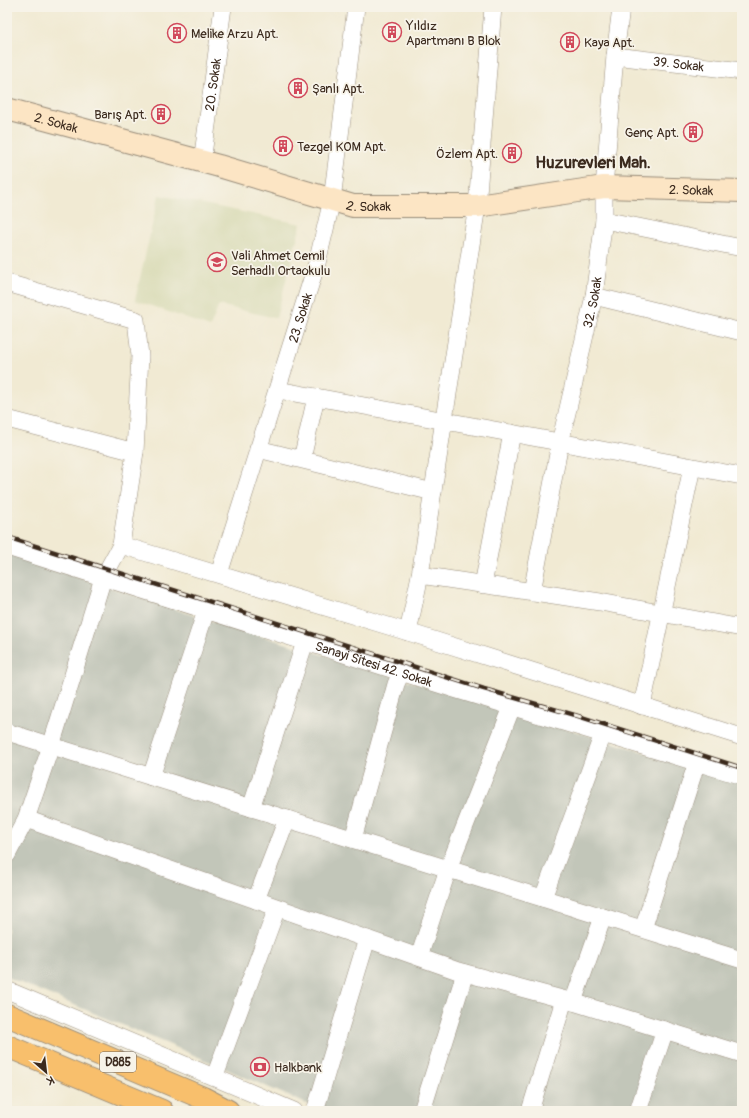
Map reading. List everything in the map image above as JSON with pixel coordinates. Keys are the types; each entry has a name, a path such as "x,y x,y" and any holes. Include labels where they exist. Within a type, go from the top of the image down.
{"highway":[{"name":"D885","path":"7,1015 203,1098 228,1111"},
{"name":"D885","path":"7,1046 162,1111"}],"street":[{"name":"20. Sokak","path":"202,162 223,7"},
{"name":"23. Sokak","path":"219,574 317,262 332,200 356,7"},
{"path":"408,632 420,575 477,206 493,7"},
{"name":"32. Sokak","path":"532,592 560,443 594,296 604,220 604,187 615,56 621,7"},
{"name":"39. Sokak","path":"615,56 742,71"},
{"name":"2. Sokak","path":"7,109 202,162 353,206 477,206 604,187 742,191"},
{"path":"604,220 742,248"},
{"path":"7,283 136,320 140,356 134,452 121,545 103,578 51,746 17,827 7,855"},
{"path":"594,296 742,332"},
{"path":"278,390 742,476"},
{"path":"302,459 316,397"},
{"path":"7,420 134,452"},
{"path":"483,585 512,433"},
{"path":"258,449 433,492"},
{"path":"642,706 692,467"},
{"path":"121,545 408,632 742,737"},
{"name":"Sanayi Sitesi 42. Sokak","path":"7,547 402,673 742,776"},
{"path":"420,575 661,613 742,628"},
{"path":"150,776 206,611"},
{"path":"251,808 305,642"},
{"path":"353,839 396,684 402,673"},
{"path":"419,957 448,869 512,707"},
{"path":"7,732 742,960"},
{"path":"543,898 603,734"},
{"path":"643,929 697,762"},
{"path":"256,900 287,819"},
{"path":"17,827 256,900 465,973 568,1001 665,1030 740,1048"},
{"path":"214,1076 277,908"},
{"path":"530,1111 568,1001 603,917"},
{"path":"315,1111 367,939"},
{"path":"422,1111 465,973"},
{"path":"7,990 294,1111"},
{"path":"638,1111 665,1030"}],"shaded area":[{"name":"Vali Ahmet Cemil Serhadlı Ortaokulu","path":"159,195 301,224 276,318 219,305 210,327 135,300"},
{"path":"7,553 192,615 742,782 742,1111 323,1111 180,1049 7,977"}],"railway":[{"path":"7,537 484,689 578,716 742,768"}],"place":[{"name":"Yıldız Apartmanı B Blok","path":"392,32"},
{"name":"Melike Arzu Apt.","path":"177,33"},
{"name":"Kaya Apt.","path":"570,42"},
{"name":"Şanlı Apt.","path":"298,88"},
{"name":"Barış Apt.","path":"161,114"},
{"name":"Genç Apt.","path":"693,132"},
{"name":"Tezgel KOM Apt.","path":"283,146"},
{"name":"Özlem Apt.","path":"512,153"},
{"name":"Vali Ahmet Cemil Serhadlı Ortaokulu","path":"217,262"},
{"name":"Halkbank","path":"260,1067"}],"district":[{"name":"Huzurevleri Mah.","path":"593,162"}]}
